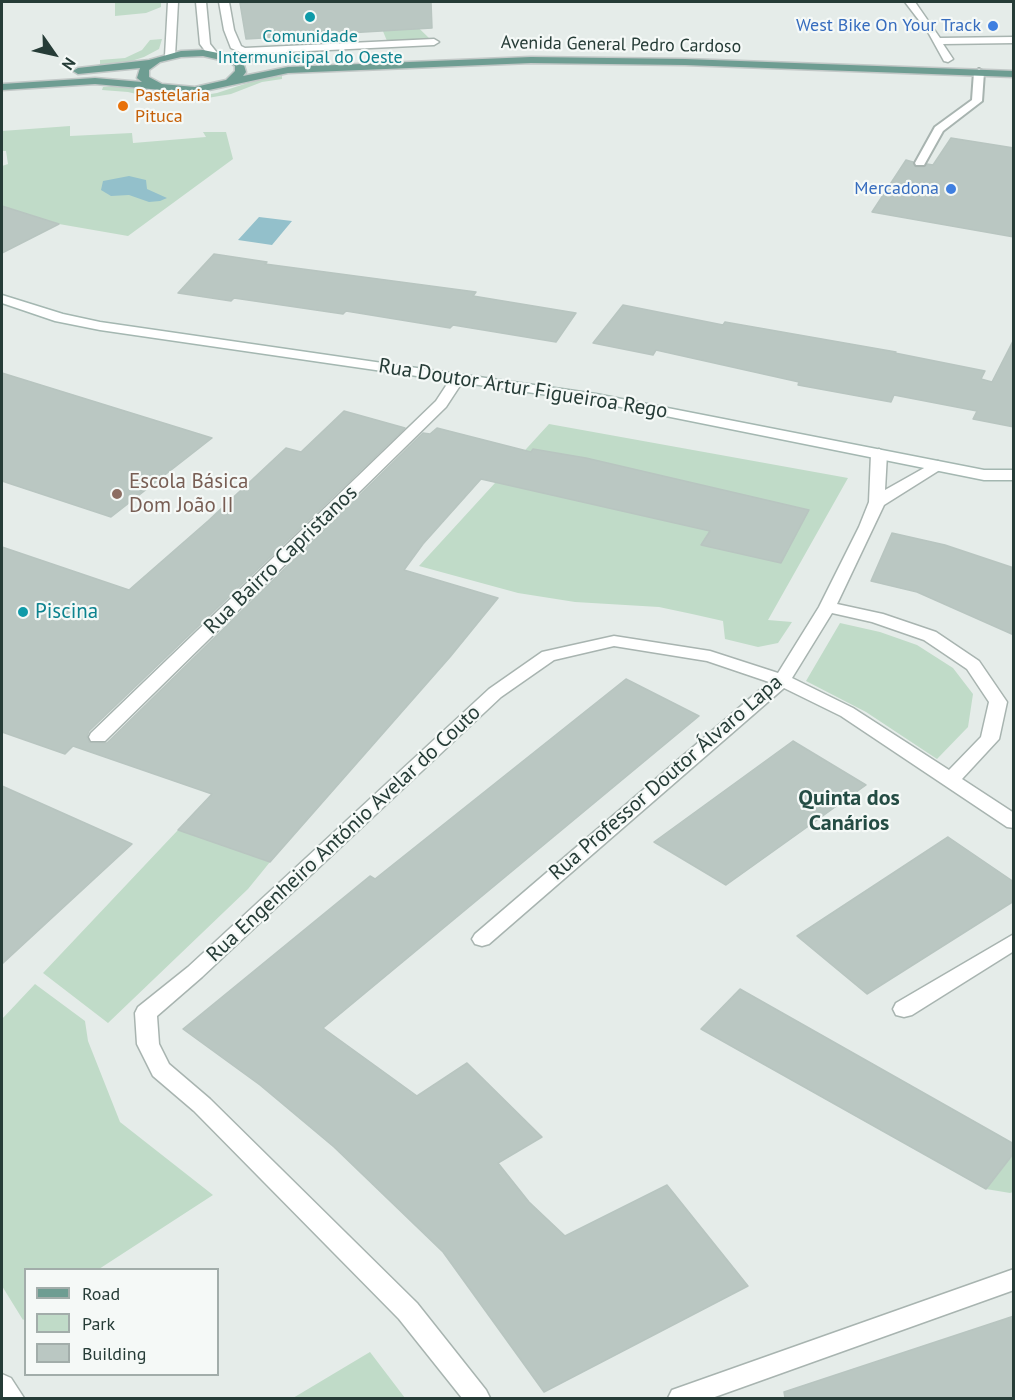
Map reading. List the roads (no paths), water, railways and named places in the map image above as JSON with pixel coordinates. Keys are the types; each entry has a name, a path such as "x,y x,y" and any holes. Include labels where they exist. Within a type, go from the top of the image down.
{"main road":[{"name":"Avenida General Pedro Cardoso","path":"151,63 170,56 192,53 213,54 233,59 292,59 530,48 1014,62"},
{"path":"230,82 239,75 241,68 233,59"},
{"name":"Avenida General Pedro Cardoso","path":"159,87 195,90 288,70 531,60 685,62 1014,74"},
{"path":"34,73 96,70 151,63"},
{"path":"151,63 142,72 143,78 159,87"},
{"path":"2,87 95,81 159,87"}],"street":[{"path":"170,56 173,2"},
{"path":"201,2 205,44 213,54"},
{"path":"224,2 229,30 236,48 244,51 434,42"},
{"path":"910,2 933,32 936,41 960,60"},
{"path":"936,41 1014,40"},
{"name":"Rua Doutor Artur Figueiroa Rego","path":"2,299 60,318"},
{"name":"Rua Doutor Artur Figueiroa Rego","path":"2,312 60,318 156,336 658,408 984,475 1014,475"},
{"name":"Rua Bairro Capristanos","path":"98,737 441,404 458,378"},
{"path":"877,502 879,454"},
{"path":"877,502 938,466"},
{"name":"Rua Doutor Artur Figueiroa Rego","path":"984,475 1014,489"},
{"name":"Rua Professor Doutor Álvaro Lapa","path":"482,939 782,680 827,607 877,502"},
{"path":"827,607 877,618 930,636 973,665 998,702 990,739 950,780"},
{"name":"Rua Engenheiro António Avelar do Couto","path":"477,1398 408,1311 202,1105 161,1070 148,1044 146,1013 195,972 495,693 548,656 614,641 710,656 782,680 848,712 1014,822"},
{"path":"903,1010 1014,941"},
{"path":"681,1398 1014,1279"},
{"path":"2,1386 11,1398"}],"lane":[{"path":"920,163 939,129 977,101 979,72"}],"water":[{"path":"129,176 146,180 147,189 167,198 149,202 129,195 111,196 101,190 103,181"},
{"path":"259,217 292,221 272,245 238,240"}],"place":[{"name":"Comunidade Intermunicipal do Oeste","path":"310,17"},
{"name":"West Bike On Your Track","path":"993,26"},
{"name":"Pastelaria Pituca","path":"123,106"},
{"name":"Mercadona","path":"951,189"},
{"name":"Escola Básica Dom João II","path":"117,494"},
{"name":"Piscina","path":"23,612"}],"district":[{"name":"Quinta dos Canários","path":"849,812"}]}
